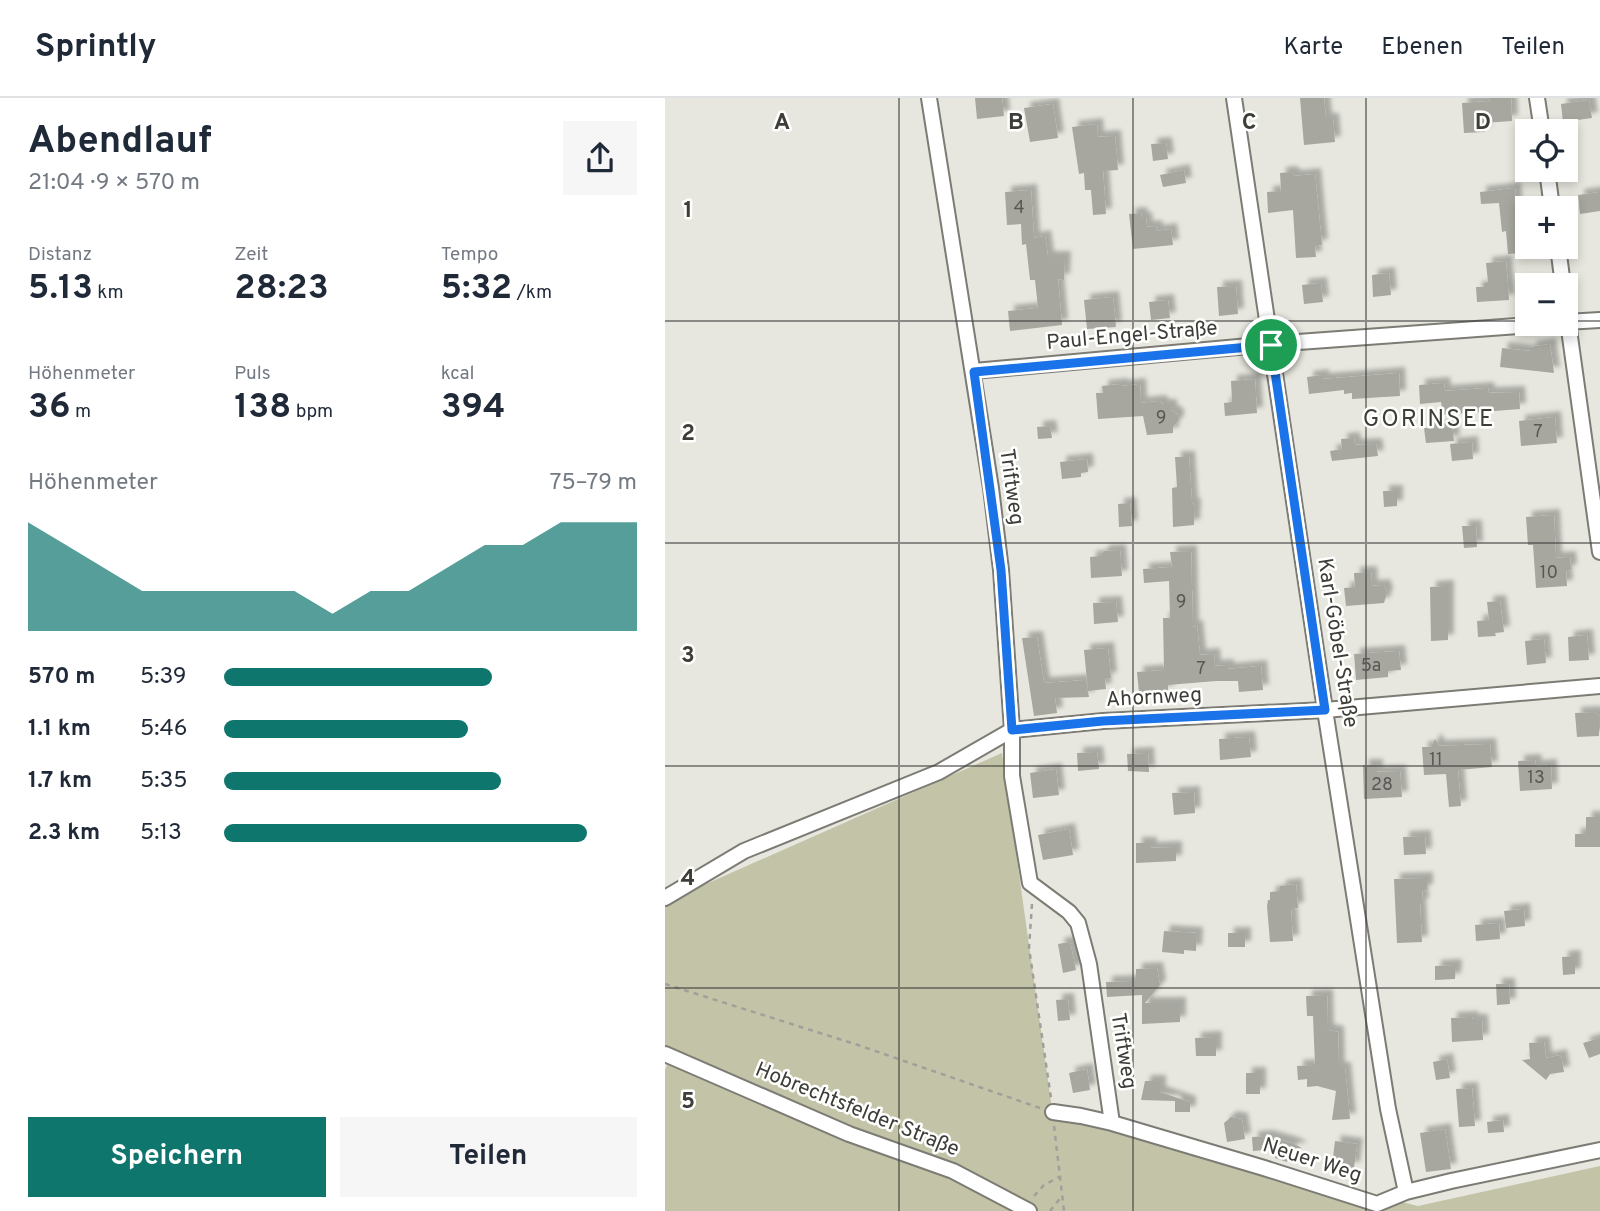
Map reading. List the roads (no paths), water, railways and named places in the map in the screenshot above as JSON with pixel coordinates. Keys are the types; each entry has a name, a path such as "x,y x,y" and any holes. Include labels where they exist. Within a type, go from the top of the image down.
{"street":[{"name":"Triftweg","path":"929,98 974,372 1001,570 1012,730 1012,776 1030,883 1069,912 1078,923 1089,964 1112,1123"},
{"name":"Karl-Göbel-Straße","path":"1234,98 1325,710 1388,1109 1406,1192"},
{"path":"1537,98 1540,119"},
{"path":"1578,318 1600,320"},
{"name":"Paul-Engel-Straße","path":"974,372 1515,326"},
{"path":"1570,336 1600,552"},
{"name":"Ahornweg","path":"665,898 744,851 939,772 1012,730 1103,721 1325,710 1600,686"},
{"name":"Hobrechtsfelder Straße","path":"665,1054 849,1134 953,1171 1027,1209"},
{"name":"Neuer Weg","path":"1053,1112 1112,1123 1377,1204 1406,1192 1600,1150"}],"district":[{"name":"GORINSEE","path":"1429,420"}]}
